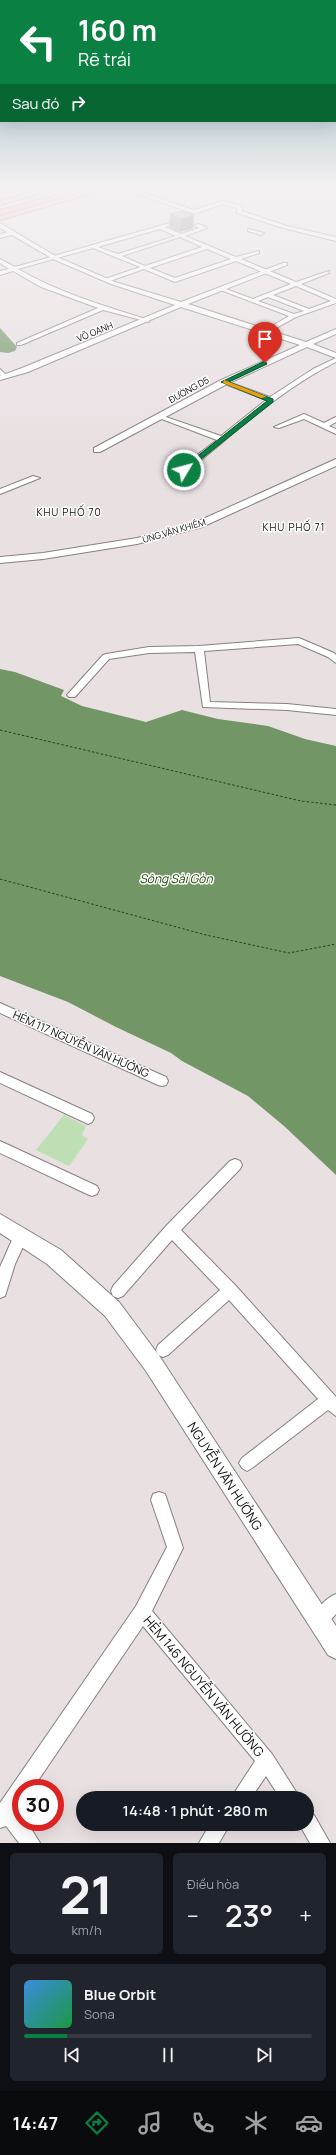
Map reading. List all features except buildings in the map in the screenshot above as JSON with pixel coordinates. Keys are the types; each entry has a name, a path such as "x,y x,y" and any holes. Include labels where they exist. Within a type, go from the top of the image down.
{"main road":[{"name":"UNG VĂN KHIÊM","path":"0,560 43,556 137,541 198,525 336,462"},
{"path":"0,1223 21,1236"},
{"name":"NGUYỄN VĂN HƯỞNG","path":"21,1236 54,1257 114,1300 153,1364 336,1647"}],"street":[{"path":"20,272 43,286 103,308 147,321"},
{"path":"88,272 107,280 267,331 336,356"},
{"path":"107,280 130,272"},
{"path":"157,272 175,280 197,272"},
{"path":"265,272 336,301"},
{"name":"VÕ OANH","path":"2,376 147,321 265,272"},
{"path":"252,301 327,272"},
{"path":"221,289 294,316"},
{"path":"268,295 310,311"},
{"path":"267,331 294,316 336,301"},
{"path":"19,344 103,308"},
{"name":"ĐƯỜNG D5","path":"97,450 224,382 336,331"},
{"path":"184,470 271,400 316,369 336,360"},
{"path":"224,382 271,400"},
{"path":"294,412 336,432"},
{"path":"278,427 304,416"},
{"path":"161,417 222,439"},
{"path":"324,426 336,419"},
{"path":"0,492 36,478"},
{"path":"72,695 106,657 149,650 199,649 299,641 331,655 336,660"},
{"path":"199,649 206,705 287,707 336,712"},
{"name":"HẺM 117 NGUYỄN VĂN HƯỞNG","path":"0,1008 162,1081"},
{"path":"0,1077 88,1118"},
{"path":"0,1147 92,1190"},
{"path":"114,1300 172,1230 235,1165"},
{"path":"172,1230 230,1290 332,1404 247,1463"},
{"path":"0,1291 8,1263 21,1236"},
{"path":"163,1350 230,1290"},
{"name":"HẺM 146 NGUYỄN VĂN HƯỞNG","path":"27,1779 142,1612 175,1548 159,1500"},
{"path":"319,1620 336,1602"},
{"name":"HẺM 146 NGUYỄN VĂN HƯỞNG","path":"142,1612 266,1760 286,1791"},
{"name":"HẺM 146 NGUYỄN VĂN HƯỞNG","path":"245,1791 266,1760"},
{"name":"HẺM 146 NGUYỄN VĂN HƯỞNG","path":"12,1802 3,1815 31,1843"},
{"path":"208,1843 217,1831"},
{"path":"313,1831 321,1843"}],"shaded area":[{"path":"64,1115 86,1126 82,1135 88,1139 69,1166 36,1150"}],"water":[{"path":"0,328 17,347 15,351 8,353 0,352"},
{"name":"Sông Sài Gòn","path":"0,669 15,672 64,690 61,696 82,706 146,722 182,710 218,719 268,726 305,739 336,746 336,1175 284,1126 248,1096 182,1061 171,1053 68,1002 0,976"}],"ferry route":[{"path":"0,730 301,801 336,805"},
{"path":"0,879 206,935 289,953 336,944"}],"slow traffic":[{"path":"224,382 263,397"}],"district":[{"name":"KHU PHỐ 70","path":"69,512"},
{"name":"KHU PHỐ 71","path":"294,527"}],"route":[{"path":"184,470 271,400 224,382 265,363"}]}
